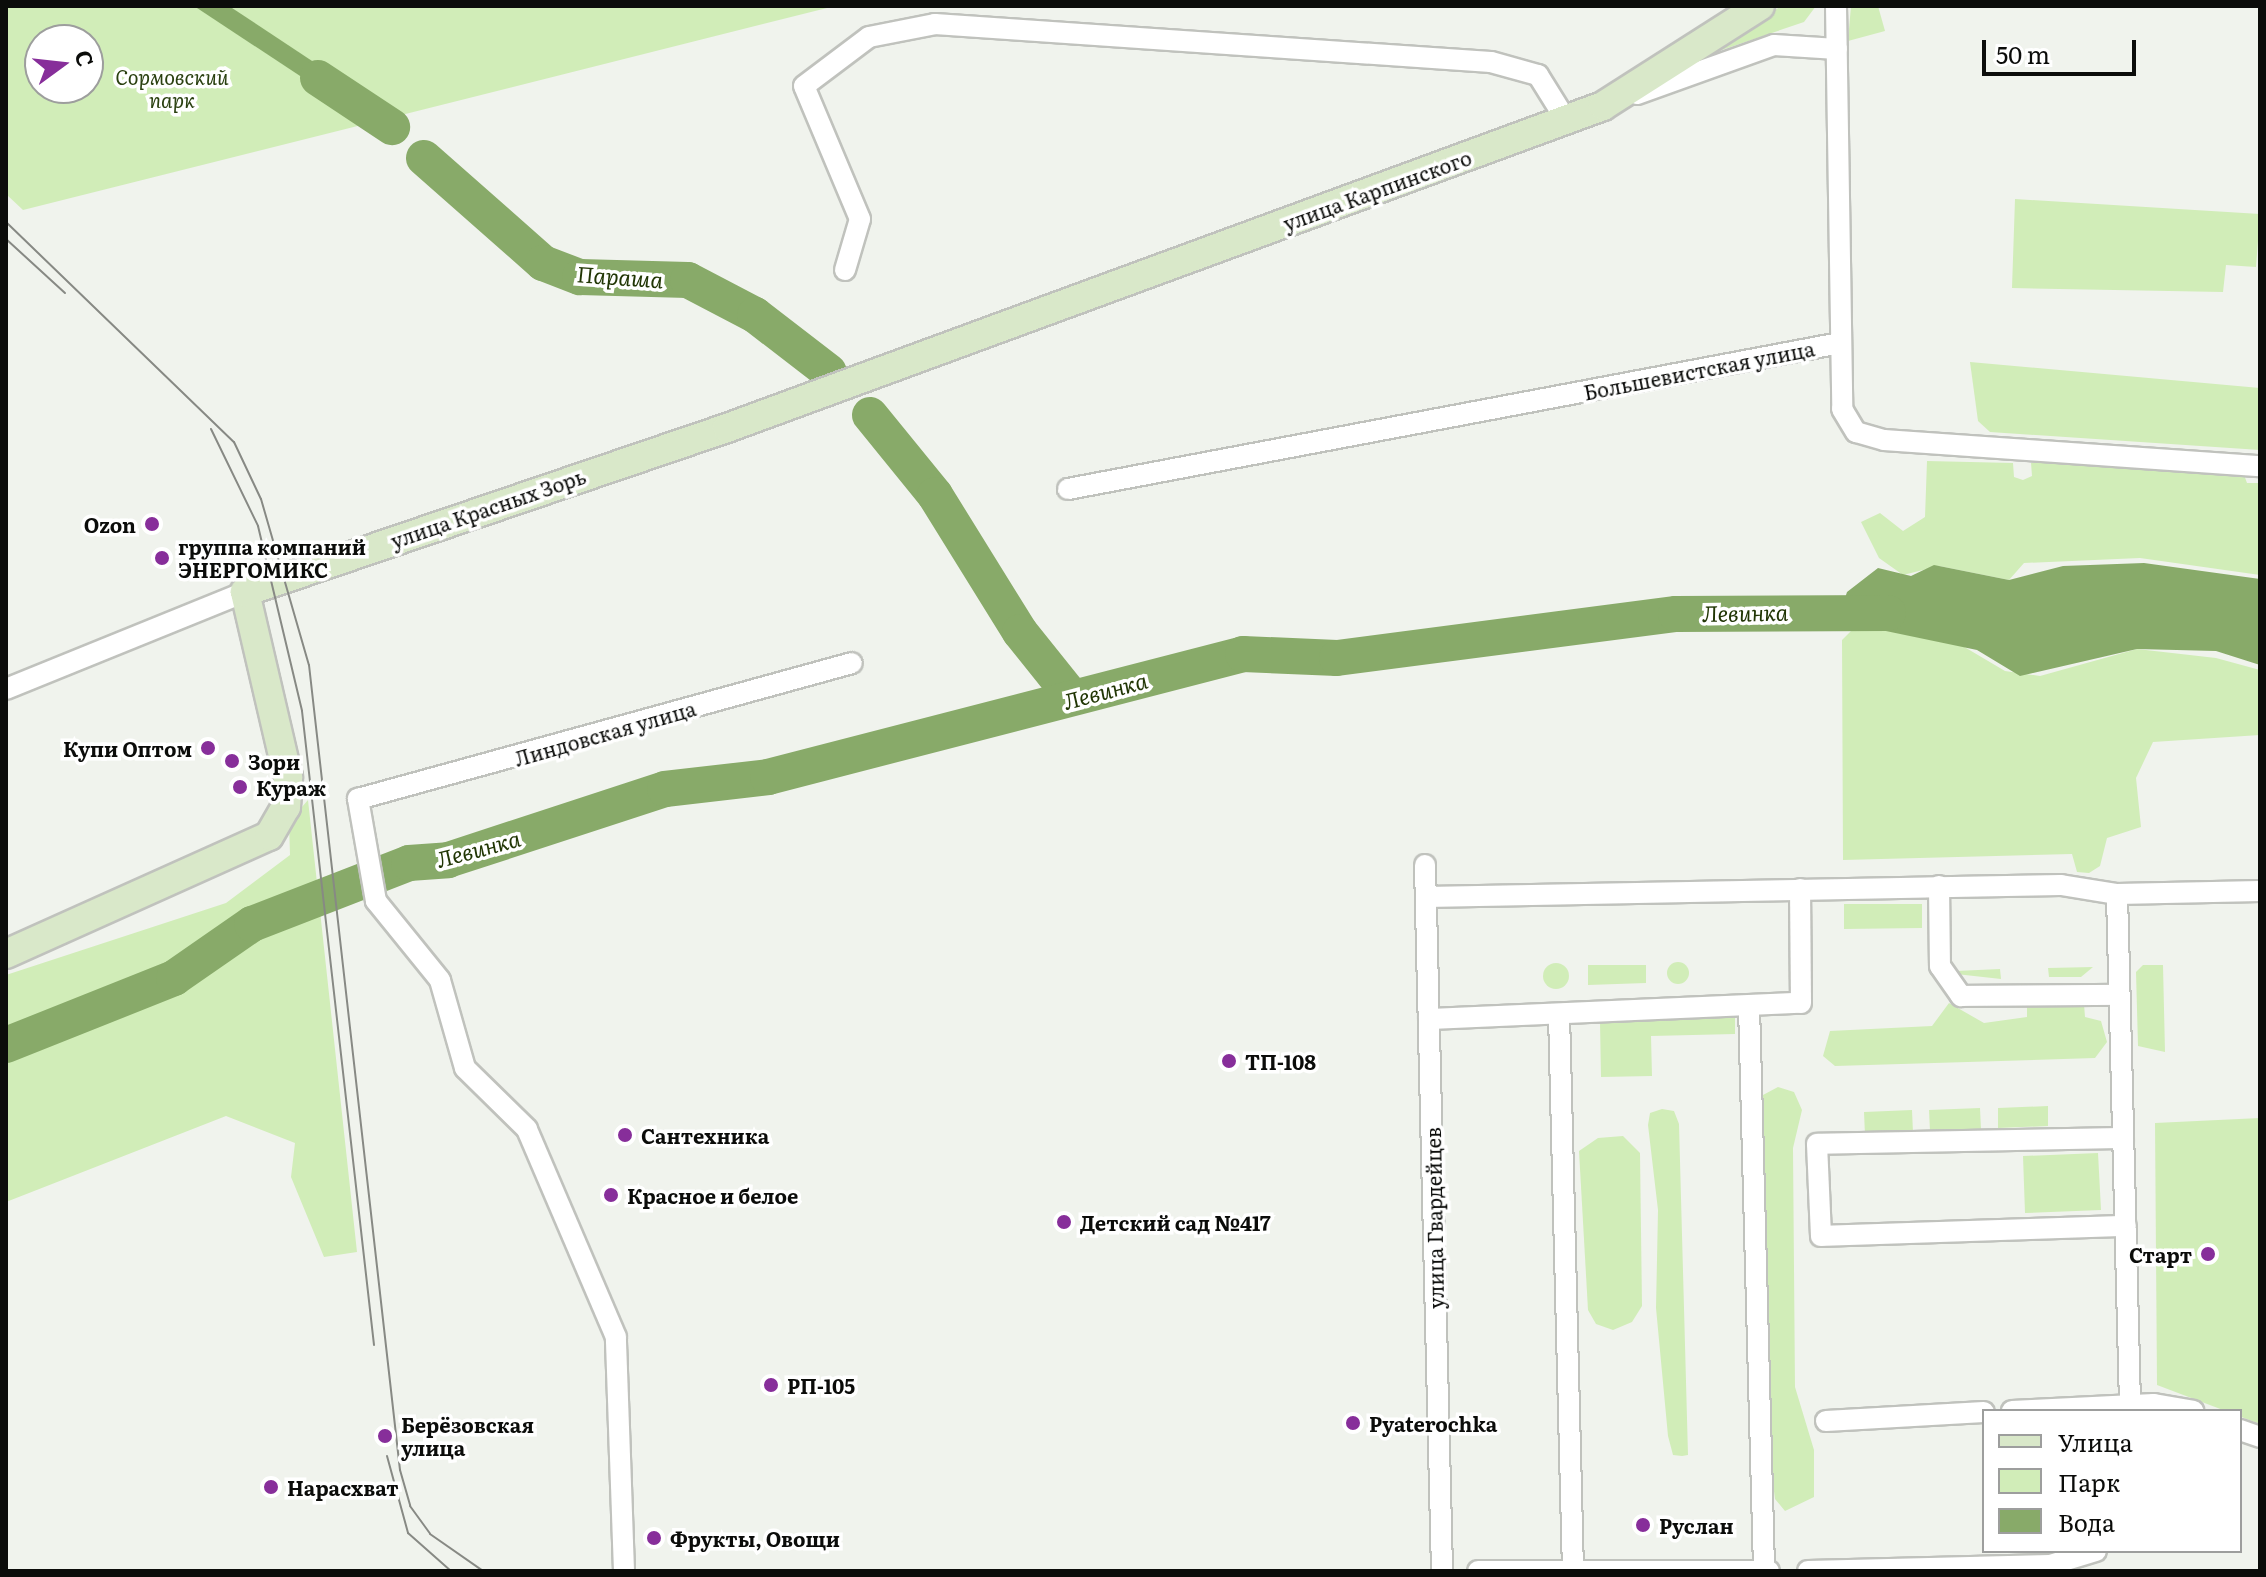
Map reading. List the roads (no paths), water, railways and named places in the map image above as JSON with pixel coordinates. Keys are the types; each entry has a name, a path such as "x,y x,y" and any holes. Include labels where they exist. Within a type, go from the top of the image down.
{"street":[{"name":"улица Карпинского","path":"975,337 1603,106 1760,6"},
{"path":"1836,6 1840,343"},
{"path":"845,270 860,219 804,86 869,37 935,24 1491,62 1538,75 1566,120"},
{"path":"1603,106 1774,45 1837,49"},
{"name":"улица Красных Зорь","path":"6,689 245,592 975,337"},
{"name":"Большевистская улица","path":"1068,489 1840,343 1842,409 1856,432 1871,438 2260,466"},
{"path":"6,954 269,836 286,807 288,777 245,592"},
{"name":"Линдовская улица","path":"624,1571 616,1337 527,1129 465,1068 440,980 376,901 358,799 852,663"},
{"name":"улица Гвардейцев","path":"1425,865 1442,1571"},
{"path":"1426,897 2061,885 2117,894 2260,891"},
{"path":"1939,886 1940,966 1961,996 2119,995"},
{"path":"1429,1019 1801,1003 1800,889"},
{"path":"2117,894 2130,1405"},
{"path":"1478,1571 1766,1569 1749,1006"},
{"path":"1559,1014 1573,1569"},
{"path":"2123,1138 1817,1144 1821,1236 2126,1226"},
{"path":"2051,1409 2154,1404 2182,1409"},
{"path":"1826,1421 1982,1412"},
{"path":"1808,1571 2050,1565 2089,1553"}],"water":[{"path":"194,6 229,6 371,100 347,107"},
{"path":"2144,563 2260,579 2260,665 2216,651 2137,649 2020,676 1977,650 1857,625 1841,610 1847,592 1878,568 1911,576 1934,565 2009,580 2063,566"}],"waterway":[{"name":"Параша","path":"318,78 392,127"},
{"name":"Параша","path":"424,158 543,263 580,277 688,280 755,315 829,372"},
{"name":"Параша","path":"870,415 935,495 1020,632 1072,697"},
{"name":"Левинка","path":"6,1045 174,978 252,924 409,863 448,860 665,789 768,777 1243,654 1337,658 1676,614 1888,613"}],"tram line":[{"path":"6,222 234,442 261,499 309,665 400,1470 410,1506 430,1534 483,1571"},
{"path":"6,239 65,293"},
{"path":"211,429 258,526 302,711 374,1345"},
{"path":"387,1456 408,1533 451,1571"},
{"path":"1278,1571 1380,1571"}],"place":[{"name":"Ozon","path":"152,524"},
{"name":"группа компаний ЭНЕРГОМИКС","path":"162,558"},
{"name":"Купи Оптом","path":"208,748"},
{"name":"Зори","path":"232,761"},
{"name":"Кураж","path":"240,787"},
{"name":"ТП-108","path":"1229,1061"},
{"name":"Сантехника","path":"625,1135"},
{"name":"Красное и белое","path":"611,1195"},
{"name":"Детский сад №417","path":"1064,1222"},
{"name":"Старт","path":"2208,1254"},
{"name":"РП-105","path":"771,1385"},
{"name":"Pyaterochka","path":"1353,1423"},
{"name":"Берёзовская улица","path":"385,1436"},
{"name":"Нарасхват","path":"271,1487"},
{"name":"Руслан","path":"1643,1525"},
{"name":"Фрукты, Овощи","path":"654,1538"}],"park label":[{"name":"Сормовский парк","path":"172,88"}]}
